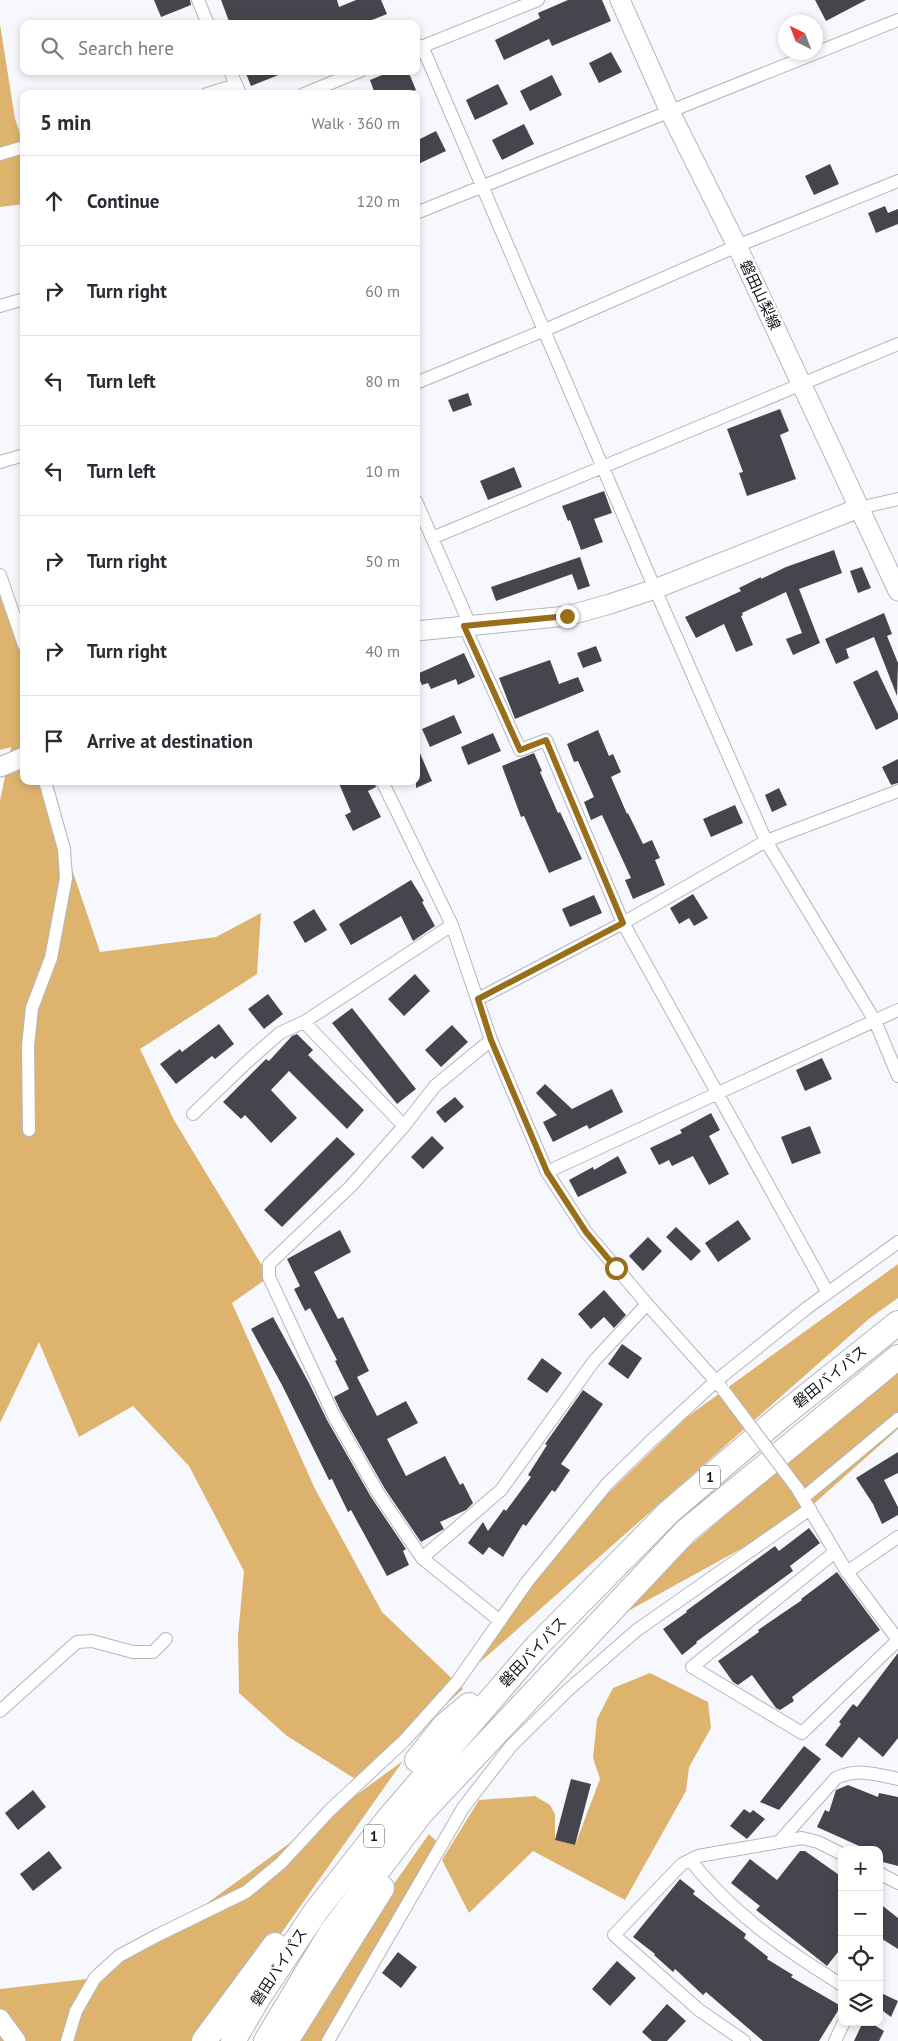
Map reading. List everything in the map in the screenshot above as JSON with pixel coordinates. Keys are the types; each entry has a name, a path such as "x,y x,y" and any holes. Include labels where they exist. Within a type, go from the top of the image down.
{"highway":[{"name":"磐田バイパス","path":"233,2041 260,1995 316,1911 389,1818 537,1646 669,1512 779,1418 898,1323"},
{"name":"磐田バイパス","path":"266,2041 332,1931 422,1812 686,1531 898,1357"},
{"path":"204,2041 355,1837 444,1726 537,1646"},
{"path":"286,2041 375,1899 422,1832 555,1669"}],"main road":[{"name":"磐田山梨線","path":"620,0 670,112 736,246 898,591"},
{"path":"420,631 567,616 655,589 859,508"},
{"path":"0,767 20,760"},
{"path":"0,2019 16,2041"}],"street":[{"path":"198,0 206,20"},
{"path":"420,48 538,0"},
{"path":"420,211 898,20"},
{"path":"420,50 483,187 655,589 766,840 874,1021 898,1076"},
{"path":"232,75 238,90"},
{"path":"314,90 350,75"},
{"path":"0,154 20,148"},
{"path":"420,380 545,330 736,246 898,181"},
{"path":"0,306 20,300"},
{"path":"432,538 898,344"},
{"path":"0,462 20,456"},
{"path":"859,508 898,499"},
{"path":"420,510 520,750 546,740 623,923 828,1293"},
{"path":"0,574 20,633"},
{"path":"29,1130 28,1046 32,1008 51,958 66,878 64,849 46,785"},
{"path":"384,785 452,925 491,1040 547,1172 586,1232 720,1386 803,1498 836,1552 847,1572 898,1640 802,1732 692,1667 836,1552"},
{"path":"478,999 623,923 766,840 898,790"},
{"path":"193,1114 247,1062 280,1034 304,1022 452,925"},
{"path":"547,1172 898,1010"},
{"path":"304,1022 404,1126"},
{"path":"491,1040 435,1086 404,1126 350,1186 269,1264 269,1277 334,1416 378,1493 422,1558 500,1621"},
{"path":"67,2041 76,2011 95,1978 119,1956 164,1931 246,1892 281,1863 330,1810 404,1741 458,1682 527,1582 607,1484 652,1440 720,1386 828,1293 898,1242"},
{"path":"422,1558 501,1490 594,1361 647,1304"},
{"path":"328,2041 463,1808 511,1746 568,1690 637,1630 803,1498 898,1419"},
{"path":"847,1572 898,1536"},
{"path":"0,1711 77,1642 92,1641 133,1652 153,1652 166,1639"},
{"path":"779,1842 836,1778 848,1772 898,1778"},
{"path":"744,2041 700,2010 614,1935 682,1864 698,1856 802,1838 818,1842 838,1852"},
{"path":"690,1860 709,1883 739,1913 789,1952 838,1982"},
{"path":"883,1875 898,1883"},
{"path":"835,2041 842,2026"}],"shaded area":[{"path":"0,24 15,119 20,133 20,204 0,207"},
{"path":"0,581 20,634 20,785 50,785 58,828 100,952 216,937 261,913 257,974 140,1049 174,1120 269,1277 232,1303 315,1489 382,1612 463,1689 360,1782 287,1736 239,1693 238,1636 244,1571 189,1466 133,1406 79,1437 39,1342 0,1423 0,801 11,747 0,750"},
{"path":"898,1264 898,1298 870,1318 479,1663 569,1531 687,1417"},
{"path":"898,1366 898,1429 799,1517 590,1632"},
{"path":"650,1673 708,1702 711,1728 689,1767 686,1791 625,1900 533,1851 469,1913 442,1860 479,1800 535,1796 550,1805 555,1814 555,1840 575,1845 600,1779 593,1758 597,1719 613,1688"},
{"path":"403,1761 229,2007 200,2041 0,2041 0,1989 95,1978 177,1925"},
{"path":"429,1834 438,1843 323,2041 292,2041 365,1925"}],"building":[{"path":"154,0 190,0 191,5 161,17"},
{"path":"221,0 337,0 339,7 356,0 381,0 387,14 372,20 228,20"},
{"path":"568,0 602,0 611,21 552,46 549,39 504,60 495,40 540,18 538,13"},
{"path":"815,0 866,0 826,21"},
{"path":"611,52 622,72 599,83 589,63"},
{"path":"247,75 278,75 251,86"},
{"path":"382,75 410,75 416,90 374,90 370,80"},
{"path":"552,75 562,95 530,111 520,91"},
{"path":"498,84 508,104 475,120 466,100"},
{"path":"524,124 534,144 502,160 492,140"},
{"path":"436,131 446,151 420,163 420,139"},
{"path":"830,164 839,184 814,195 805,176"},
{"path":"885,206 888,213 898,209 898,224 876,233 868,213"},
{"path":"468,393 472,405 453,412 448,400"},
{"path":"780,409 789,431 780,435 796,479 747,496 739,473 743,472 727,429"},
{"path":"514,467 522,487 488,500 480,481"},
{"path":"604,491 612,513 594,519 603,542 581,550 570,520 568,521 562,506"},
{"path":"834,550 842,573 799,589 820,643 793,655 786,639 802,633 786,592 742,613 743,615 741,616 753,645 736,652 724,624 696,638 685,617 741,591 739,588 761,577 761,579 786,567"},
{"path":"580,557 590,586 578,590 572,574 496,601 491,587"},
{"path":"862,567 871,588 858,593 850,571"},
{"path":"884,613 892,634 887,636 898,663 897,696 874,637 846,649 849,658 836,664 825,639"},
{"path":"596,646 602,661 583,668 577,653"},
{"path":"464,653 475,677 458,685 456,679 431,689 428,683 422,685 420,673"},
{"path":"550,660 559,684 578,677 584,691 515,719 499,678"},
{"path":"877,670 898,714 898,719 876,730 853,682"},
{"path":"454,715 462,733 430,747 422,729"},
{"path":"598,730 609,756 613,754 621,772 611,777 627,814 643,844 652,840 660,858 655,860 665,885 633,899 625,880 631,878 602,815 591,820 584,802 594,797 578,761 574,762 567,744"},
{"path":"493,733 501,751 468,765 461,747"},
{"path":"420,753 432,781 416,788 416,785 420,785"},
{"path":"534,753 558,813 560,812 582,859 549,873 524,816 521,817 502,766"},
{"path":"898,759 898,783 891,785 882,767"},
{"path":"340,785 375,785 376,787 368,791 381,817 353,831 345,815 351,812"},
{"path":"779,788 787,805 772,812 765,795"},
{"path":"735,805 743,823 711,837 703,819"},
{"path":"411,880 424,901 422,902 435,926 413,941 401,916 351,945 339,924"},
{"path":"693,894 708,918 694,926 689,918 679,924 670,908"},
{"path":"594,895 602,913 570,927 562,909"},
{"path":"314,909 327,930 305,943 293,922"},
{"path":"415,974 430,991 404,1016 388,999"},
{"path":"268,994 283,1014 264,1029 248,1009"},
{"path":"352,1008 416,1089 397,1104 332,1023"},
{"path":"219,1024 234,1044 215,1059 212,1056 176,1084 160,1064 180,1049 182,1052"},
{"path":"452,1025 468,1042 441,1067 425,1050"},
{"path":"297,1034 313,1050 308,1055 364,1110 347,1129 289,1071 271,1090 297,1118 271,1143 245,1115 241,1119 223,1102 266,1059 269,1061 292,1036"},
{"path":"822,1058 832,1079 805,1091 796,1070"},
{"path":"545,1084 572,1109 612,1089 623,1112 589,1129 587,1125 553,1142 543,1122 557,1115 536,1093"},
{"path":"455,1097 464,1107 445,1123 436,1112"},
{"path":"711,1113 720,1130 709,1136 729,1174 709,1185 693,1156 672,1166 669,1160 659,1165 650,1148 682,1133 680,1130"},
{"path":"810,1126 821,1153 792,1164 781,1137"},
{"path":"432,1136 444,1148 423,1169 411,1157"},
{"path":"337,1137 355,1154 282,1227 264,1210"},
{"path":"618,1156 627,1173 578,1197 569,1180 593,1167 594,1170"},
{"path":"738,1220 751,1239 718,1262 705,1243"},
{"path":"676,1227 701,1251 691,1261 666,1237"},
{"path":"340,1230 351,1252 314,1272 338,1319 343,1317 369,1371 357,1377 377,1416 406,1401 418,1423 387,1439 406,1476 445,1456 460,1485 463,1483 473,1503 466,1510 440,1522 444,1529 421,1542 385,1489 341,1412 334,1397 349,1389 335,1361 337,1360 310,1308 305,1311 294,1289 300,1286 287,1259"},
{"path":"648,1237 662,1251 643,1271 629,1256"},
{"path":"604,1290 626,1315 614,1328 604,1317 591,1329 578,1314"},
{"path":"273,1317 327,1420 371,1497 406,1549 403,1551 409,1565 387,1576 351,1510 348,1512 332,1479 329,1480 282,1385 251,1329"},
{"path":"622,1344 642,1358 628,1379 608,1364"},
{"path":"542,1358 562,1373 547,1393 527,1379"},
{"path":"583,1390 603,1404 561,1464 570,1470 555,1492 552,1490 526,1526 523,1524 503,1557 489,1547 483,1555 468,1543 483,1522 488,1531 504,1509 506,1511 531,1477 528,1475 547,1445 545,1444"},
{"path":"898,1452 898,1473 884,1480 898,1507 898,1515 882,1524 873,1504 856,1478"},
{"path":"809,1528 820,1543 790,1566 793,1571 696,1642 682,1655 663,1629 775,1546 779,1551"},
{"path":"837,1572 880,1630 792,1697 794,1701 780,1710 776,1708 752,1675 738,1685 733,1682 718,1661"},
{"path":"898,1653 898,1738 883,1757 859,1737 842,1758 825,1745 853,1704 857,1707"},
{"path":"804,1746 821,1759 779,1810 760,1802"},
{"path":"571,1779 591,1784 575,1845 555,1840"},
{"path":"848,1785 878,1797 879,1793 898,1797 898,1866 883,1862 883,1846 859,1846 817,1827 825,1810 829,1812 836,1790"},
{"path":"33,1790 46,1807 18,1830 5,1813"},
{"path":"744,1809 750,1813 753,1810 765,1819 747,1839 730,1826"},
{"path":"49,1851 62,1868 33,1891 20,1874"},
{"path":"800,1851 805,1851 838,1874 838,1952 827,1966 756,1910 760,1906 731,1883 750,1859 777,1880"},
{"path":"680,1879 695,1891 693,1894 746,1934 744,1938 768,1957 767,1959 793,1975 791,1977 838,2004 838,2011 819,2041 763,2041 706,1992 703,1995 675,1969 673,1972 655,1954 633,1937"},
{"path":"883,1906 898,1918 898,1949 883,1940"},
{"path":"398,1952 417,1967 401,1988 382,1973"},
{"path":"617,1961 636,1978 610,2006 592,1989"},
{"path":"883,1994 898,2001 891,2017 883,2011"},
{"path":"667,2004 686,2021 667,2041 652,2041 642,2032"},
{"path":"861,2026 876,2026 884,2031 879,2041 854,2041"}],"route":[{"path":"567,616 464,626 520,750 546,740 623,923 478,999 491,1040 547,1172 586,1232 616,1268"}]}
